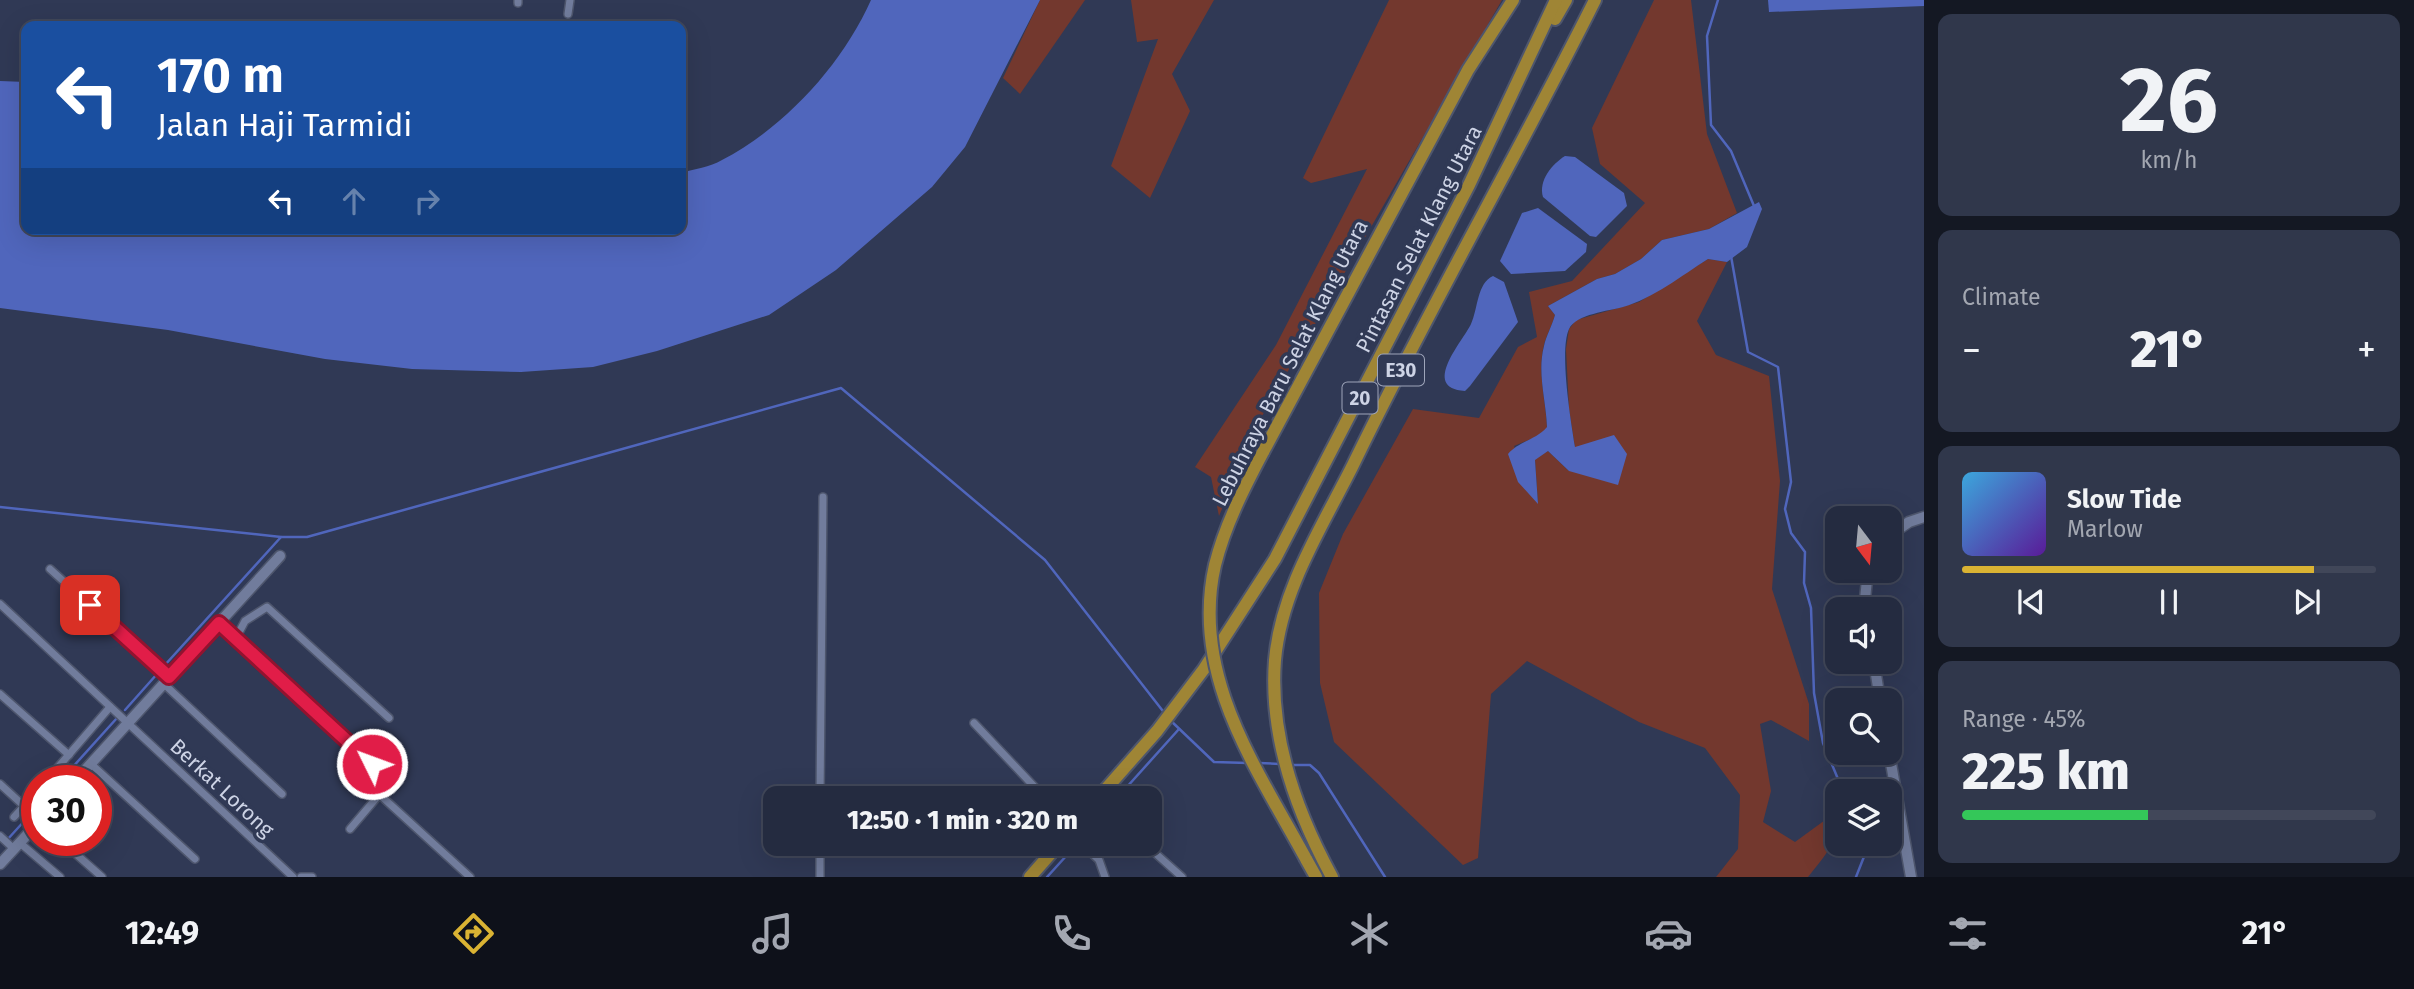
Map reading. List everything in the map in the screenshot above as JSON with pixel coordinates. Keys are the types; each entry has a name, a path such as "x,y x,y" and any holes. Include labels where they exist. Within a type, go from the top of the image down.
{"highway":[{"name":"Lebuhraya Baru Selat Klang Utara","path":"1316,877 1228,712 1217,680 1209,631 1216,565 1232,513 1263,452 1468,71 1513,0"},
{"path":"1521,80 1556,0"},
{"path":"1521,80 1566,0"},
{"name":"E30","path":"1332,877 1313,842 1283,759 1275,697 1279,630 1292,589 1435,301 1595,0"},
{"name":"Pintasan Selat Klang Utara","path":"1109,786 1178,703 1245,608 1275,559 1521,80"},
{"path":"1030,877 1048,856"}],"street":[{"path":"568,14 570,0"},
{"path":"820,786 823,497"},
{"path":"1902,527 1924,517"},
{"path":"195,859 91,764 280,555"},
{"path":"50,569 282,794"},
{"name":"Berkat Lorong","path":"0,604 293,877"},
{"path":"235,639 245,621 267,607 389,718"},
{"path":"219,623 390,780"},
{"path":"0,694 69,755"},
{"path":"60,765 114,710"},
{"path":"974,723 1034,786"},
{"path":"1891,765 1911,877"},
{"path":"350,829 401,769"},
{"path":"0,784 21,803"},
{"path":"380,795 470,877"},
{"path":"14,817 21,809"},
{"path":"0,836 60,877"},
{"path":"0,864 21,842"},
{"path":"78,856 102,877"},
{"path":"820,856 820,877"},
{"path":"1095,856 1105,877"},
{"path":"1158,856 1182,877"},
{"path":"301,877 312,877"}],"shaded area":[{"path":"1040,0 1085,0 1020,94 1003,78"},
{"path":"1131,0 1214,0 1172,74 1190,111 1150,198 1111,166 1158,39 1137,42"},
{"path":"1389,0 1502,0 1258,423 1219,516 1211,477 1195,467 1276,345 1367,169 1311,183 1303,178"},
{"path":"1654,0 1691,0 1707,134 1737,213 1709,229 1662,240 1641,259 1548,306 1555,315 1542,355 1547,428 1541,435 1514,446 1538,503 1535,459 1548,451 1569,471 1575,448 1569,409 1566,349 1569,329 1576,320 1639,302 1708,259 1727,262 1697,321 1716,355 1769,376 1780,481 1772,589 1809,704 1809,741 1771,720 1760,724 1771,791 1763,822 1795,842 1825,820 1825,855 1808,877 1716,877 1738,849 1740,795 1705,748 1639,722 1527,661 1491,694 1478,858 1463,865 1334,742 1320,683 1319,593 1343,534 1413,409 1479,418 1518,347 1537,337 1529,292 1572,281 1645,203 1600,164 1592,128"}],"water":[{"path":"871,0 1040,0 965,147 932,187 836,270 769,315 657,351 593,367 521,372 412,369 325,359 168,330 0,308 0,81 21,82 21,235 686,235 686,172 722,160 768,130 809,92 828,70 859,24"},
{"path":"1768,0 1924,0 1924,6 1769,12"},
{"path":"1565,156 1575,157 1624,193 1627,206 1596,237 1590,236 1543,197 1544,179"},
{"path":"1759,202 1762,209 1747,247 1727,262 1708,259 1646,298 1585,317 1569,329 1565,369 1575,447 1614,435 1627,454 1618,485 1569,471 1548,451 1535,460 1538,504 1518,482 1508,454 1547,427 1542,356 1555,315 1548,306 1641,259 1662,240 1709,229"},
{"path":"1538,208 1587,244 1586,252 1565,271 1511,274 1500,261 1522,213"},
{"path":"1493,276 1504,282 1518,322 1465,391 1452,388 1446,382 1448,363 1471,324 1484,284"}],"waterway":[{"path":"1718,0 1707,36 1711,125 1731,151 1754,206"},
{"path":"1731,256 1748,352 1778,367 1791,482 1785,509 1791,533 1805,552 1804,583 1811,608 1814,693 1823,743 1838,779"},
{"path":"0,507 281,537 307,537 841,388 1045,560 1166,715"},
{"path":"164,666 281,537"},
{"path":"125,710 157,674"},
{"path":"75,765 117,718"},
{"path":"1170,720 1214,762 1248,763"},
{"path":"1128,786 1179,729"},
{"path":"1259,763 1280,764"},
{"path":"1290,765 1310,765 1319,773 1385,877"},
{"path":"7,840 21,825"},
{"path":"1047,877 1066,856"},
{"path":"1856,877 1864,856"}],"route":[{"path":"90,605 169,677 219,623 372,764"}]}
